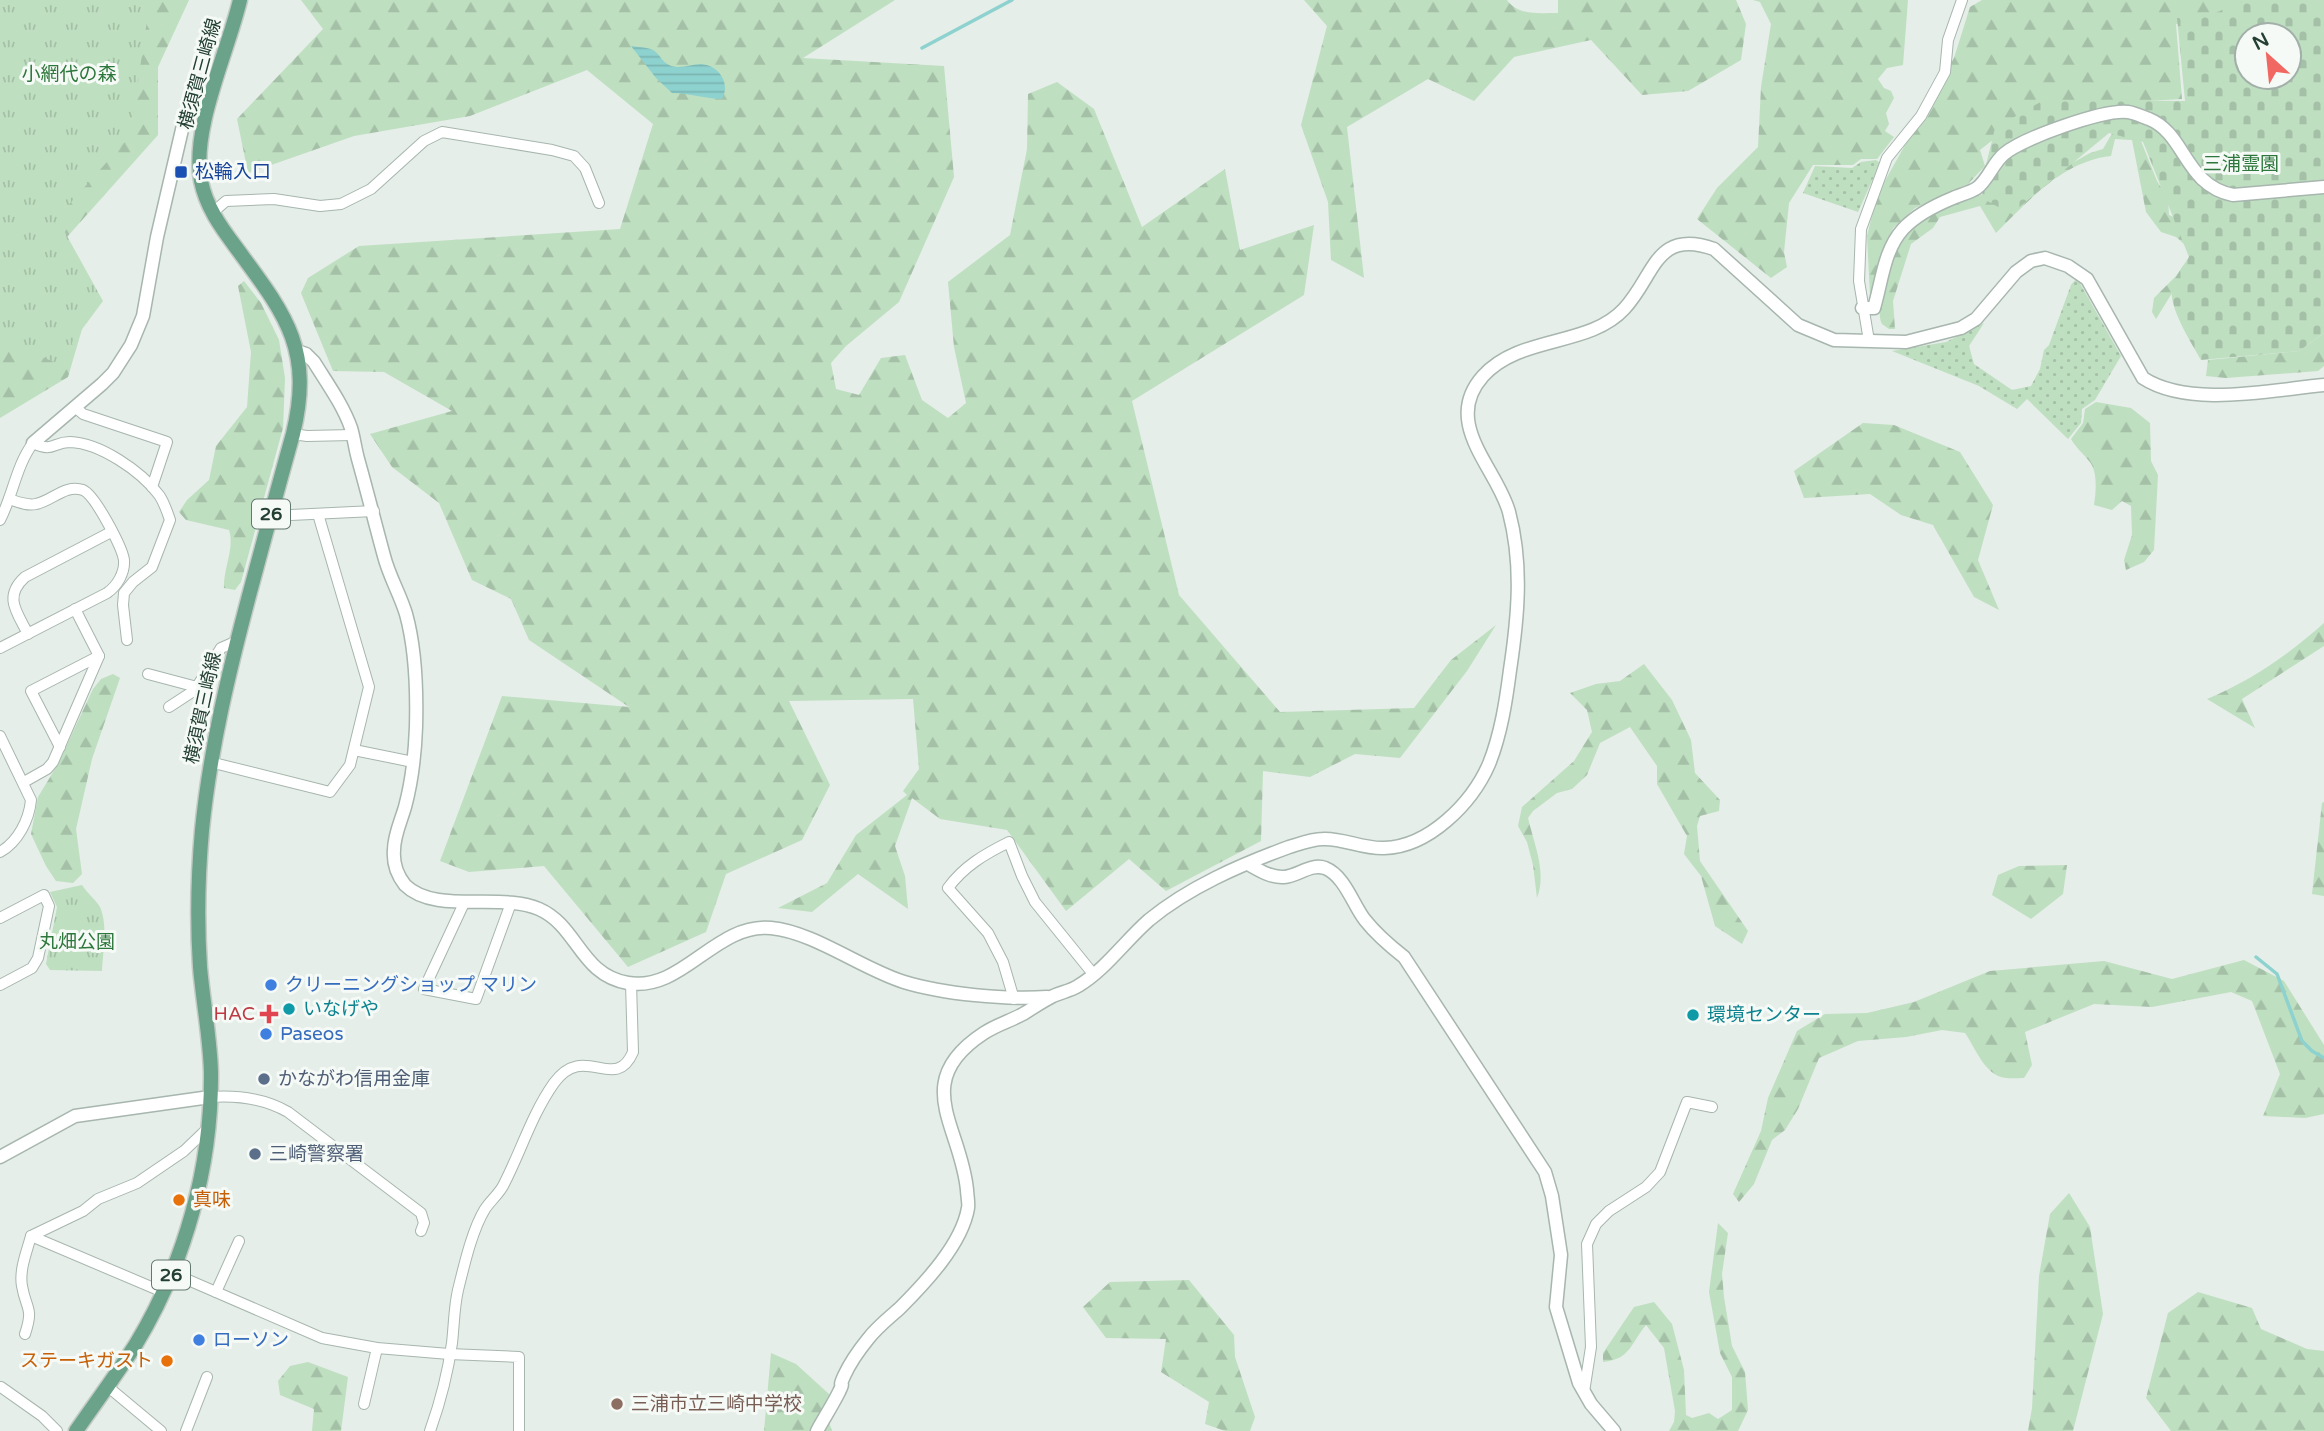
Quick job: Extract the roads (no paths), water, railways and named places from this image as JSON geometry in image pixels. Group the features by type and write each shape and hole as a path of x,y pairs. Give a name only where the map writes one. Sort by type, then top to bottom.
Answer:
{"main road":[{"name":"横須賀三崎線","path":"76,1431 136,1343 163,1292 172,1273 192,1210 209,1128 210,1053 201,968 200,897 202,832 210,762 237,641 293,434 299,397 297,351 285,317 223,231 212,213 202,186 200,164 203,129 240,0"}],"street":[{"path":"1869,341 1859,281 1861,229 1888,158 1921,116 1945,72 1948,40 1962,0"},
{"path":"0,520 23,459 33,443 113,373 138,331 147,300 155,245 184,121 195,102 211,98"},
{"path":"1863,309 1874,308 1887,253 1903,229 1937,205 1978,187 2001,156 2016,145 2105,114 2128,112 2152,120 2166,131 2200,178 2219,192 2233,194 2324,187"},
{"path":"212,213 226,201 274,199 320,206 341,204 371,189 424,141 442,132 552,149 574,156 585,168 600,203"},
{"path":"817,1431 840,1391 845,1374 870,1335 937,1269 957,1238 969,1207 966,1179 944,1103 947,1069 959,1054 984,1033 1051,997 1076,988 1094,975 1124,943 1171,903 1216,878 1293,846 1324,838 1384,848 1408,844 1430,833 1455,811 1477,786 1488,766 1505,708 1519,592 1516,544 1508,508 1478,454 1467,407 1480,379 1498,362 1522,349 1553,343 1603,324 1616,316 1644,282 1653,263 1684,243 1714,249 1798,325 1834,340 1906,342 1961,328 1976,319 2016,272 2031,261 2045,258 2068,266 2087,279 2143,379 2156,387 2174,393 2204,395 2324,385"},
{"path":"297,351 306,354 314,362 350,425 388,568 406,615 416,694 413,762 393,851 397,872 406,886 420,895 511,903 546,912 563,927 583,956 596,969 612,979 631,983 648,983 666,978 720,942 748,929 772,928 812,941 905,982 1014,999 1051,997"},
{"path":"75,408 83,414 167,442 152,487"},
{"path":"293,434 352,435"},
{"path":"33,443 46,449 71,442 100,450 125,463 152,487 164,504 170,520 152,567 132,582 124,593 127,640"},
{"path":"0,648 113,589 121,576 123,557 95,500 84,491 69,489 32,505 9,499"},
{"path":"270,516 374,512"},
{"path":"210,762 330,792 350,765 369,687 318,514"},
{"path":"28,634 13,603 13,593 19,582 111,532"},
{"path":"75,609 99,656"},
{"path":"169,707 197,687 221,648 237,641"},
{"path":"60,747 32,691 99,656"},
{"path":"24,782 47,769 53,762 99,656"},
{"path":"148,674 197,687"},
{"path":"0,736 29,793 30,808 19,836 0,852"},
{"path":"354,750 413,762"},
{"path":"1014,999 1003,962 988,933 948,888 959,873 984,855 1009,842 1035,902 1094,975"},
{"path":"1248,864 1281,878 1315,867 1331,871 1364,919 1385,942 1404,957 1524,1139 1545,1172 1552,1196 1561,1255 1556,1307 1579,1383 1591,1404 1614,1431"},
{"path":"0,918 44,895 49,906 38,958 32,968 0,985"},
{"path":"465,901 424,989 476,999 511,903"},
{"path":"430,1431 438,1409 458,1292 484,1210 555,1082 568,1069 582,1064 610,1071 625,1065 631,1059 634,1052 631,983"},
{"path":"0,1157 75,1116 222,1096 265,1101 288,1112 421,1213 424,1218 421,1231"},
{"path":"1584,1392 1591,1347 1587,1244 1596,1224 1609,1211 1646,1187 1660,1172 1686,1102 1712,1107"},
{"path":"31,1236 83,1211 98,1199 137,1183 184,1151 209,1128"},
{"path":"31,1236 163,1292"},
{"path":"25,1334 31,1317 22,1285 22,1274 31,1236"},
{"path":"216,1292 239,1241"},
{"path":"172,1273 321,1338 377,1348 519,1357 519,1431"},
{"path":"364,1404 377,1348"},
{"path":"186,1431 207,1377"},
{"path":"107,1386 161,1431"},
{"path":"1,1387 42,1416 57,1431"}],"water":[{"path":"631,46 653,50 667,64 673,66 701,64 713,68 722,76 724,82 722,99 672,93 656,78"}],"waterway":[{"path":"922,48 1012,0"},
{"path":"2256,957 2277,974 2302,1041 2324,1058"}],"place":[{"name":"松輪入口","path":"181,172"},
{"name":"クリーニングショップ マリン","path":"271,985"},
{"name":"いなげや","path":"289,1009"},
{"name":"HAC","path":"269,1014"},
{"name":"環境センター","path":"1693,1015"},
{"name":"Paseos","path":"266,1034"},
{"name":"かながわ信用金庫","path":"264,1079"},
{"name":"三崎警察署","path":"255,1154"},
{"name":"真味","path":"179,1200"},
{"name":"ローソン","path":"199,1340"},
{"name":"ステーキガスト","path":"167,1361"},
{"name":"三浦市立三崎中学校","path":"617,1404"}],"park label":[{"name":"小網代の森","path":"69,74"},
{"name":"三浦霊園","path":"2241,164"},
{"name":"丸畑公園","path":"77,942"}]}
